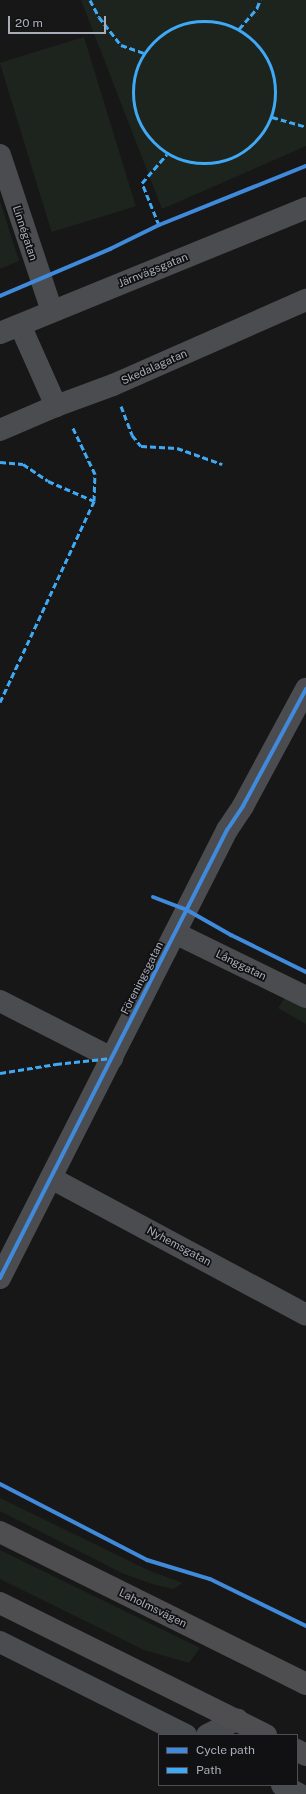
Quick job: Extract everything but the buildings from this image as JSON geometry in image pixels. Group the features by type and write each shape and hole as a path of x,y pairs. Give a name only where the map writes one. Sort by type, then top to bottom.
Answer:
{"highway":[{"name":"Laholmsvägen","path":"0,1532 306,1684"},
{"path":"0,1603 264,1734"}],"street":[{"name":"Linnégatan","path":"0,155 52,311"},
{"name":"Järnvägsgatan","path":"0,333 306,208"},
{"name":"Skedalagatan","path":"0,430 56,406 113,385 306,300"},
{"path":"20,325 56,406"},
{"name":"Föreningsgatan","path":"0,1278 227,830 243,806 306,689"},
{"name":"Långgatan","path":"175,933 306,997"},
{"path":"0,1001 112,1058"},
{"name":"Nyhemsgatan","path":"51,1178 306,1314"},
{"path":"0,1642 184,1734"},
{"path":"209,1734 237,1720"},
{"path":"284,1786 300,1794"}],"shaded area":[{"path":"81,0 306,0 306,146 162,209"},
{"path":"84,37 136,206 52,232 0,63"},
{"path":"0,201 19,261 0,269"},
{"path":"286,996 306,1006 306,1024 278,1008"},
{"path":"0,1498 150,1571 183,1583 173,1589 152,1584 122,1573 0,1511"},
{"path":"0,1550 200,1648 189,1663 144,1650 0,1579"}],"marked path":[{"path":"90,0 99,17 121,45 144,53"},
{"path":"239,29 257,8 260,0"},
{"path":"197,21 211,21 238,29 259,47 270,65 274,78 275,92 274,106 267,126 249,147 238,155 225,160 211,163 197,163 170,155 149,137 141,126 136,113 133,99 133,85 141,58 159,37 170,29 183,24 197,21"},
{"path":"272,117 306,127"},
{"path":"159,225 142,183 167,154"},
{"path":"121,406 132,435 141,446 177,448 222,464"},
{"path":"0,702 94,501 95,474 72,426"},
{"path":"0,462 23,464 48,481 94,501"},
{"path":"0,1073 56,1064 112,1058"}],"cycle path":[{"path":"0,296 110,249 159,225 306,166"},
{"path":"0,1278 227,830 243,806 306,689"},
{"path":"153,897 187,910 231,935 306,972"},
{"path":"0,1484 147,1560 210,1579 306,1626"}]}
